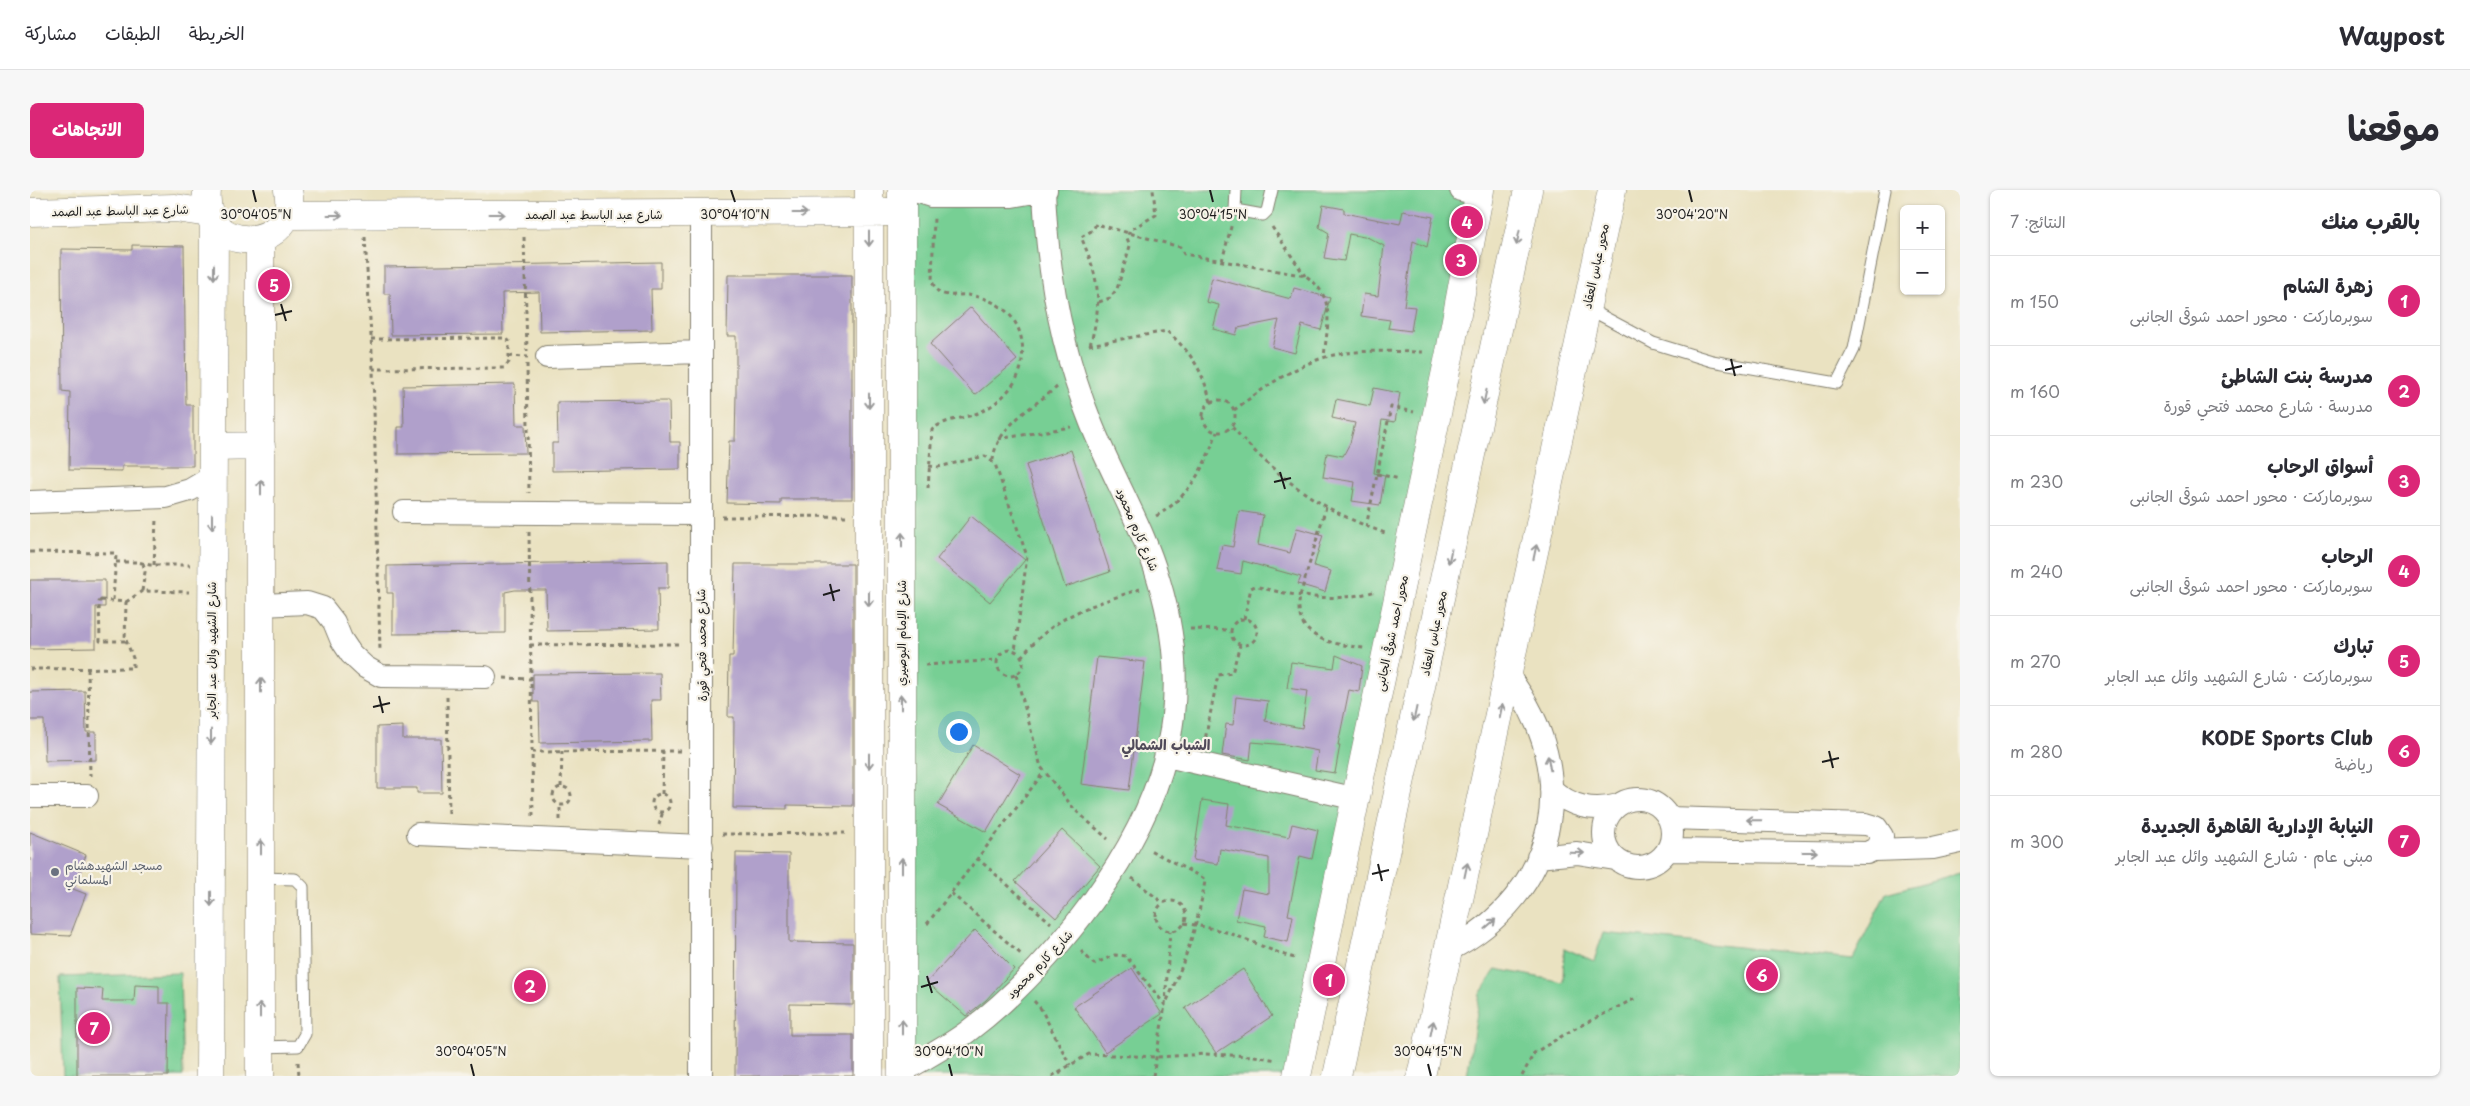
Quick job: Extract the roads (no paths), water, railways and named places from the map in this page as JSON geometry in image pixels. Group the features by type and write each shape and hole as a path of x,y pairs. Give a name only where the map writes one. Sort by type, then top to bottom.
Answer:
{"street":[{"path":"917,197 1023,196 1044,190"},
{"name":"شارع كارم محمود","path":"902,1074 966,1033 1021,987 1067,937 1125,853 1156,789 1167,756 1175,693 1170,629 1160,582 1138,525 1091,424 1065,351 1049,260 1044,190"},
{"name":"محور عباس العقاد","path":"1336,1076 1528,190"},
{"name":"محور عباس العقاد","path":"1421,1076 1509,677 1612,190"},
{"name":"محور احمد شوقى الجانبى","path":"1298,1070 1357,799 1450,352 1473,191"},
{"name":"شارع عبد الباسط عبد الصمد","path":"287,202 364,214 701,213 917,197"},
{"name":"شارع الإمام البوصيري","path":"902,1074 902,449 917,197"},
{"path":"869,201 869,1076"},
{"path":"210,209 225,234 236,239 260,239 280,225 287,202"},
{"name":"شارع عبد الباسط عبد الصمد","path":"30,212 175,208 210,209"},
{"name":"شارع الشهيد وائل عبد الجابر","path":"210,209 212,447 210,1076"},
{"name":"شارع محمد فتحي قورة","path":"701,213 699,516 702,751 701,1076"},
{"path":"260,239 260,1076"},
{"path":"546,357 700,352"},
{"path":"212,447 261,446"},
{"path":"30,502 157,498 190,490 212,477"},
{"path":"404,512 529,512 699,516"},
{"path":"261,605 307,603 323,608 334,622 341,639 351,654 365,667 381,676 486,677"},
{"path":"1449,950 1472,937 1499,916 1524,885 1538,857 1548,829 1551,789 1549,762 1540,729 1528,704 1509,677"},
{"path":"1167,756 1357,799"},
{"path":"1538,857 1577,852 1615,858 1634,867 1644,867 1654,864 1668,850 1672,834 1669,818 1656,804 1647,800 1628,800 1607,808 1582,807 1566,800 1551,789"},
{"path":"30,796 86,796"},
{"path":"1615,858 1609,850 1604,831 1612,812 1619,805"},
{"path":"1669,818 1871,825 1876,827 1882,836 1881,842 1875,850"},
{"path":"1780,852 1781,821"},
{"path":"418,834 533,839 702,840"},
{"path":"1668,850 1867,853 1875,850 1934,848 1960,842"}],"lane":[{"path":"1236,190 1235,210 1263,215 1267,211 1272,190"},
{"path":"1587,308 1653,343 1712,361 1836,383 1854,349 1885,190"},
{"path":"260,1048 298,1046 305,1034 303,886 295,878 261,878"}],"place":[{"name":"الرحاب","path":"1467,222"},
{"name":"أسواق الرحاب","path":"1461,260"},
{"name":"تبارك","path":"274,285"},
{"name":"مسجد الشهيدهشام المسلماني","path":"55,872"},
{"name":"KODE Sports Club","path":"1762,975"},
{"name":"زهرة الشام","path":"1329,980"},
{"name":"مدرسة بنت الشاطئ","path":"530,986"},
{"name":"النيابة الإدارية القاهرة الجديدة","path":"94,1028"}],"district":[{"name":"الشباب الشمالي","path":"1166,744"}]}
